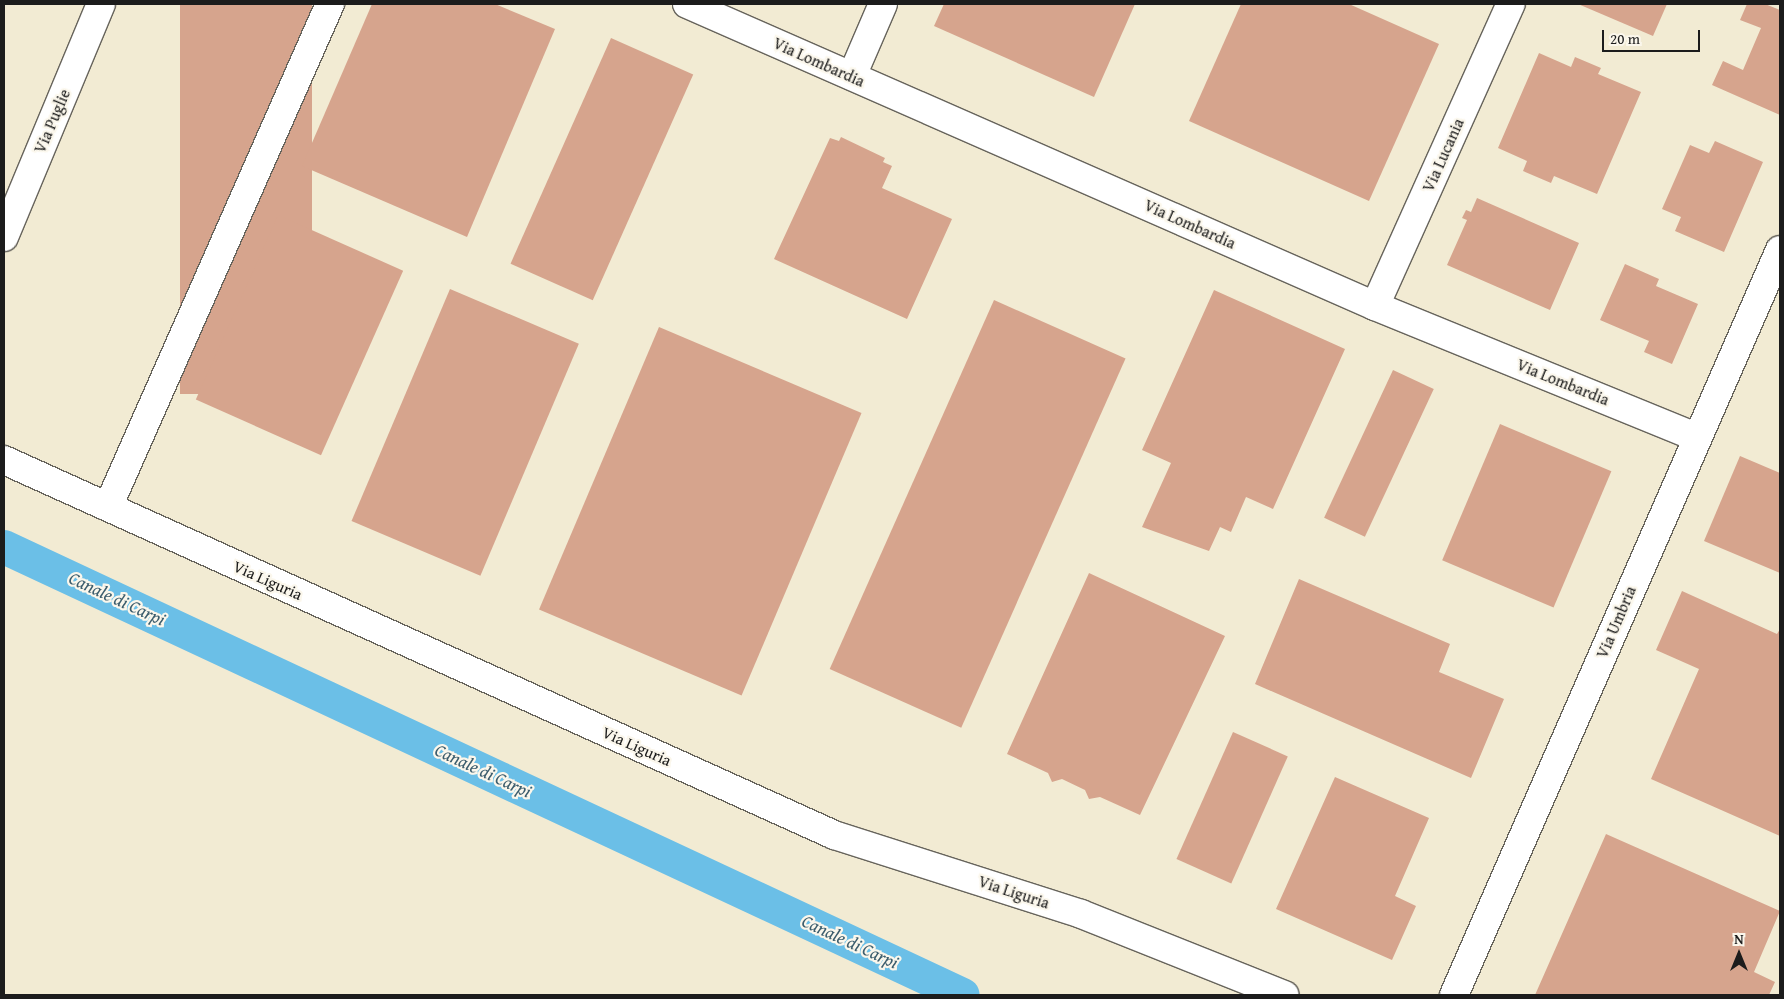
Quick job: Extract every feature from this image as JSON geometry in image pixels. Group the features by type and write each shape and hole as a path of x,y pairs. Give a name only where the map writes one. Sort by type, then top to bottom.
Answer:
{"street":[{"name":"Via Puglie","path":"4,237 101,4"},
{"path":"108,507 330,4"},
{"name":"Via Lombardia","path":"687,4 1375,306 1696,437"},
{"path":"852,76 883,4"},
{"name":"Via Lucania","path":"1375,306 1511,4"},
{"name":"Via Umbria","path":"1454,995 1696,437 1780,250"},
{"name":"Via Liguria","path":"4,460 834,835 1081,914 1285,995"}],"building":[{"path":"180,4 312,4 312,394 180,394"},
{"path":"372,4 495,4 555,29 467,237 302,166"},
{"path":"944,4 1135,4 1094,97 934,26"},
{"path":"1241,4 1349,4 1439,44 1369,201 1189,121"},
{"path":"1578,4 1667,4 1653,36"},
{"path":"1747,4 1765,4 1780,10 1780,115 1712,85 1723,61 1743,70 1761,28 1740,20"},
{"path":"611,38 693,75 593,300 511,264"},
{"path":"1539,53 1571,67 1575,57 1601,68 1598,74 1641,92 1597,194 1554,176 1551,183 1523,171 1527,161 1498,148"},
{"path":"841,137 885,158 883,162 892,166 882,188 952,219 907,319 774,259 830,138 839,141"},
{"path":"1715,141 1763,162 1724,252 1675,231 1681,217 1662,209 1690,145 1709,153"},
{"path":"1477,198 1579,243 1550,310 1447,265 1467,220 1462,218 1466,210 1471,212"},
{"path":"278,215 403,271 321,455 196,400"},
{"path":"1625,264 1659,279 1656,286 1698,304 1672,364 1644,352 1649,341 1600,320"},
{"path":"450,289 579,344 480,576 352,521"},
{"path":"1214,290 1345,349 1273,509 1246,497 1231,532 1220,527 1209,551 1142,527 1171,463 1142,450"},
{"path":"994,300 1126,359 961,728 830,669"},
{"path":"659,327 862,413 742,696 539,610"},
{"path":"1393,370 1434,389 1365,537 1324,518"},
{"path":"1500,424 1611,471 1554,608 1442,560"},
{"path":"1740,456 1780,473 1780,573 1704,541"},
{"path":"1089,573 1225,636 1140,815 1100,797 1089,799 1085,790 1062,779 1052,782 1048,773 1007,754"},
{"path":"1299,579 1450,644 1439,672 1504,699 1471,778 1255,684"},
{"path":"1682,591 1777,634 1780,629 1780,836 1651,779 1699,669 1656,650"},
{"path":"1233,732 1288,756 1231,883 1176,859"},
{"path":"1335,777 1429,818 1395,896 1416,906 1392,960 1276,909"},
{"path":"1606,834 1780,911 1754,972 1775,982 1769,995 1535,995"}],"waterway":[{"name":"Canale di Carpi","path":"4,547 963,995"}]}
